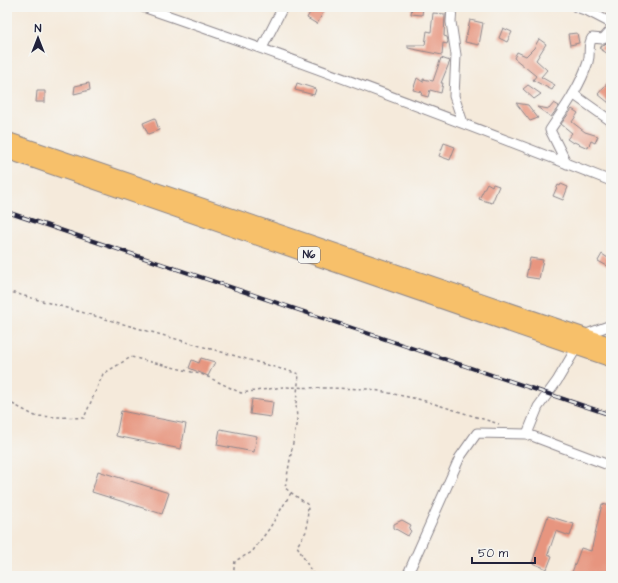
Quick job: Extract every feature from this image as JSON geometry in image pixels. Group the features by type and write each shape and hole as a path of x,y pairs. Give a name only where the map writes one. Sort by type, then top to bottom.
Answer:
{"highway":[{"name":"N6","path":"7,140 580,341 611,359"},
{"name":"N6","path":"7,151 580,341 611,344"}],"street":[{"path":"143,7 262,48 464,123 611,181"},
{"path":"262,48 283,7"},
{"path":"452,7 451,22 456,55 454,96 464,123"},
{"path":"576,7 588,11 611,24"},
{"path":"567,164 550,130 573,94 588,60 589,43 592,38 603,39 611,30"},
{"path":"573,94 611,121"},
{"path":"527,434 538,407 557,381 580,341 611,325"},
{"path":"407,576 460,457 477,433 527,434 611,466"}],"path":[{"path":"7,291 299,374 296,403 297,420 284,488 308,505 307,530 297,546 314,576"},
{"path":"7,401 35,416 84,418 103,374 131,357 204,375 241,393 283,387 370,389 422,400 499,424"},
{"path":"233,576 235,560 252,552 269,529 291,493"}],"building":[{"path":"313,7 324,11 317,24 307,18"},
{"path":"412,7 423,7 422,15 411,14"},
{"path":"433,13 445,14 444,36 447,37 448,41 447,44 443,43 442,55 408,48 408,45 425,45 427,31 431,32"},
{"path":"470,20 483,23 479,45 465,42"},
{"path":"503,28 512,32 507,42 499,38"},
{"path":"577,33 579,43 570,45 568,34"},
{"path":"539,39 546,44 536,60 547,70 541,77 555,85 552,90 533,80 536,76 514,58 517,52 526,56 534,48"},
{"path":"611,41 611,56 599,48"},
{"path":"441,58 450,61 441,83 443,83 441,93 430,90 428,97 421,95 422,92 413,90 417,78 423,82 423,79 433,81"},
{"path":"609,81 609,103 598,94"},
{"path":"89,83 90,90 74,94 75,86"},
{"path":"297,83 316,89 314,95 295,90"},
{"path":"528,85 541,94 534,99 523,89"},
{"path":"37,91 45,91 45,102 36,102"},
{"path":"516,103 528,105 538,118 530,121"},
{"path":"554,103 559,106 551,117 537,107 549,109"},
{"path":"572,109 578,113 572,122 585,132 598,136 595,143 591,141 588,148 574,142 573,143 567,139 572,133 561,124"},
{"path":"155,118 159,130 148,134 143,123"},
{"path":"444,143 455,147 450,160 439,156"},
{"path":"487,183 492,186 493,184 499,186 492,203 479,199"},
{"path":"561,184 568,187 563,200 553,196 558,185 560,186"},
{"path":"602,254 611,260 611,268 598,261"},
{"path":"530,258 543,260 539,279 526,277"},
{"path":"201,358 215,362 208,376 189,368 192,360 199,363"},
{"path":"252,399 273,402 271,417 250,414"},
{"path":"121,411 186,424 181,449 116,436"},
{"path":"220,429 257,436 254,452 217,445"},
{"path":"98,471 169,493 162,514 92,492"},
{"path":"602,504 611,506 611,576 571,575 581,548 591,551"},
{"path":"548,516 574,524 570,536 556,531 548,554 552,556 547,569 532,563"},
{"path":"402,520 411,525 409,529 411,531 408,536 394,528 394,524"}],"railway":[{"path":"7,212 611,415"}]}
